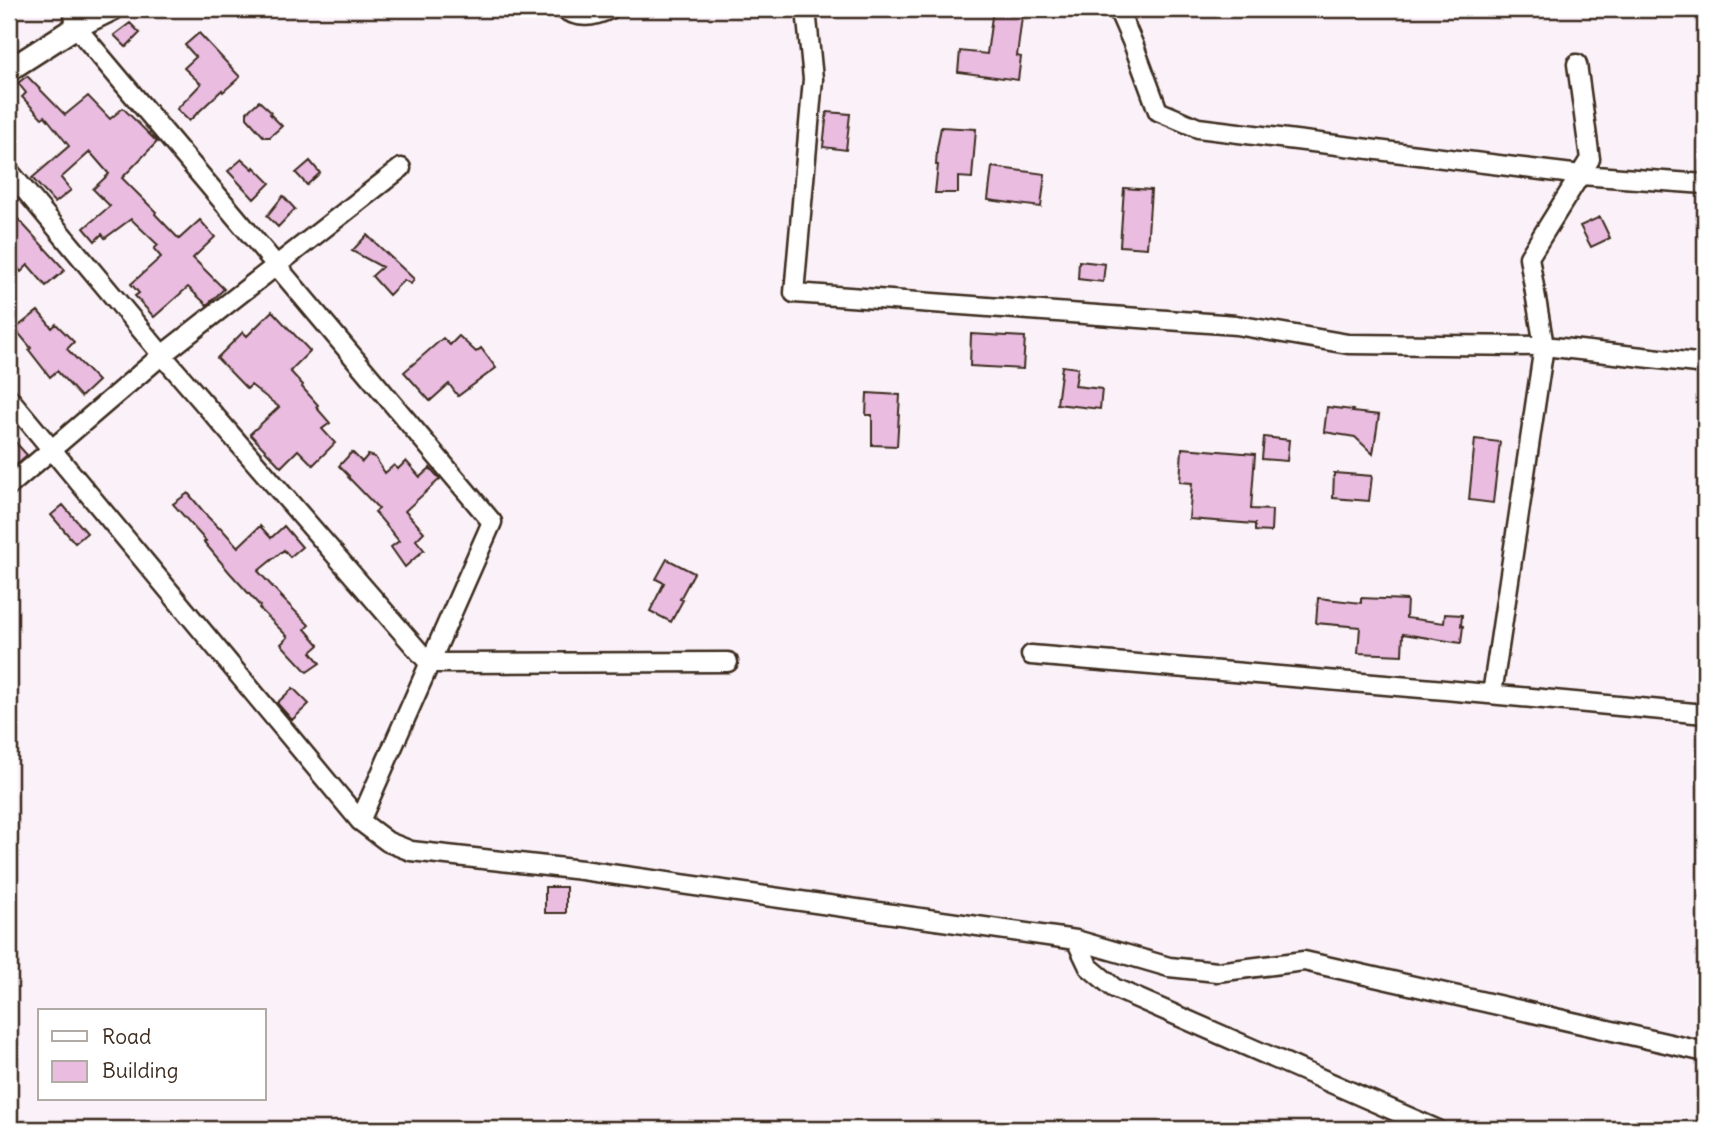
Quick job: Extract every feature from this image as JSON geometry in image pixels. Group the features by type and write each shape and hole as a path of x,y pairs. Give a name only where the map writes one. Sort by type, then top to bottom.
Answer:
{"street":[{"path":"9,70 74,18 113,9"},
{"path":"563,9 573,15 591,16 610,9"},
{"path":"806,9 813,79 794,293 1236,325 1348,344 1544,346 1705,364"},
{"path":"1118,9 1158,111 1198,128 1581,174 1705,184"},
{"path":"74,18 276,265 492,522 360,821"},
{"path":"1492,694 1544,346 1529,257 1590,159 1577,64"},
{"path":"9,486 162,355 401,168"},
{"path":"9,171 162,355 429,663 728,662"},
{"path":"9,398 360,821 388,842 411,851 582,870 1076,940 1170,967 1217,972 1304,961 1705,1052"},
{"path":"1031,655 1705,714"},
{"path":"1076,940 1089,967 1114,988 1436,1129"}],"building":[{"path":"993,9 1023,9 1017,56 1021,57 1018,80 958,72 960,51 987,54"},
{"path":"130,23 140,33 126,47 114,35"},
{"path":"199,33 240,77 189,121 177,109 201,84 184,68 196,57 185,45"},
{"path":"27,76 65,115 88,96 110,119 123,108 157,142 122,178 179,239 200,220 215,237 193,258 224,289 207,305 188,287 154,317 135,296 139,293 131,284 161,257 154,249 158,245 131,219 105,238 102,234 95,241 84,228 110,206 93,189 109,174 90,152 61,178 71,190 55,203 32,178 69,146 45,116 42,118 22,97 26,93 18,83"},
{"path":"259,101 282,126 270,137 264,137 247,118 247,112"},
{"path":"827,112 850,114 846,150 823,147"},
{"path":"941,127 976,129 972,178 958,177 958,193 935,193"},
{"path":"242,159 270,183 254,199 228,171"},
{"path":"310,161 320,173 307,185 296,173"},
{"path":"992,167 1045,174 1041,207 988,200"},
{"path":"1124,188 1151,190 1147,248 1120,246"},
{"path":"283,196 295,209 278,227 267,216"},
{"path":"1600,217 1610,238 1591,247 1580,226"},
{"path":"18,219 65,270 46,286 28,265 21,272 9,257 9,227"},
{"path":"367,235 414,279 411,284 404,280 389,295 372,276 382,267 352,251"},
{"path":"1079,261 1105,264 1103,282 1078,279"},
{"path":"38,311 52,328 56,324 74,342 67,349 98,381 81,397 57,371 50,377 15,329"},
{"path":"272,311 310,351 290,371 330,423 322,429 335,443 313,465 298,450 281,467 250,434 279,407 251,385 247,389 217,358 243,332 247,336"},
{"path":"971,334 1025,337 1023,369 970,366"},
{"path":"459,336 476,352 481,348 496,368 458,396 449,384 430,401 404,372 443,338 450,345"},
{"path":"1062,366 1078,368 1075,386 1102,389 1100,409 1057,404"},
{"path":"867,393 900,395 897,446 872,445 872,415 866,415"},
{"path":"1327,407 1379,415 1373,454 1355,437 1324,432"},
{"path":"9,435 27,455 9,471"},
{"path":"1264,437 1289,440 1287,461 1262,459"},
{"path":"1475,439 1500,442 1493,503 1469,500"},
{"path":"1182,448 1255,454 1251,509 1272,510 1271,532 1255,531 1255,524 1189,519 1192,483 1180,482"},
{"path":"352,452 362,462 368,455 375,457 385,473 394,465 398,469 406,461 420,477 430,468 440,479 405,511 424,532 416,540 424,550 405,567 391,547 399,541 375,512 379,509 339,466"},
{"path":"1334,473 1372,476 1369,501 1333,498"},
{"path":"188,493 238,547 260,526 271,538 284,526 302,547 290,557 284,550 258,571 309,625 305,629 319,645 311,652 320,663 307,672 281,644 288,637 259,608 173,504"},
{"path":"63,505 87,533 75,543 51,515"},
{"path":"667,559 694,573 671,622 650,611 664,583 656,579"},
{"path":"1318,598 1361,603 1361,598 1407,600 1406,618 1444,623 1445,614 1462,615 1461,643 1403,634 1402,655 1358,653 1360,627 1316,623"},
{"path":"293,688 309,704 292,720 277,703"},
{"path":"545,887 566,887 566,913 545,913"}]}
